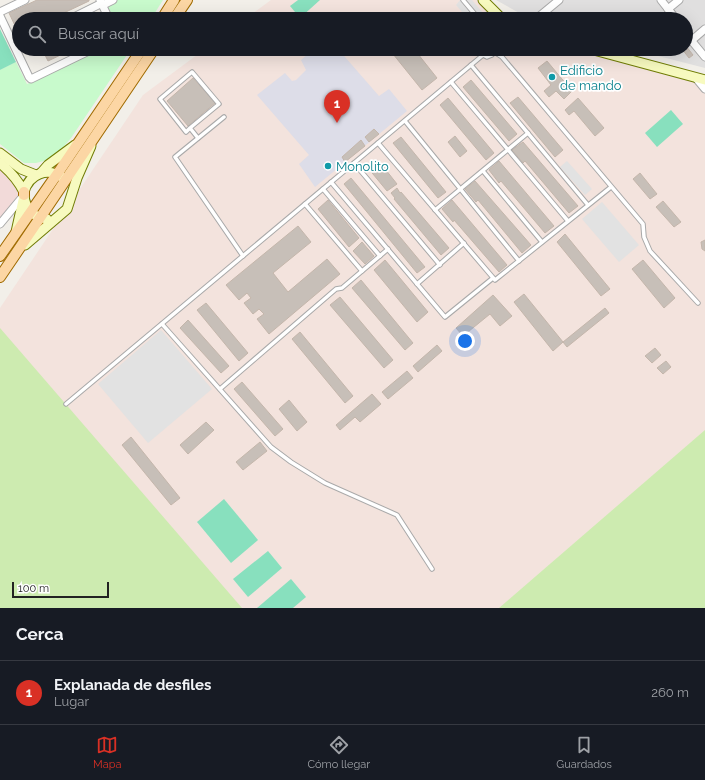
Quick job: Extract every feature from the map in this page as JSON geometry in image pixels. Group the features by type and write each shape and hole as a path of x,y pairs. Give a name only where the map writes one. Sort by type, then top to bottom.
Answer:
{"main road":[{"path":"166,12 174,0"},
{"path":"179,12 187,0"},
{"path":"0,277 40,218 78,143 137,56"},
{"path":"0,256 31,212 93,140 149,56"}],"street":[{"path":"0,12 25,0"},
{"path":"84,12 102,3 113,0"},
{"path":"483,0 495,12"},
{"path":"544,12 559,0"},
{"path":"662,0 670,12"},
{"path":"668,9 679,0"},
{"path":"0,16 12,36"},
{"path":"693,39 705,30"},
{"path":"693,43 705,57"},
{"path":"21,56 31,79 78,56"},
{"path":"616,56 705,80"},
{"path":"695,77 705,89"},
{"path":"0,163 13,174 19,182 24,193 25,201 31,212 40,218 48,219 62,214 67,209 93,140"},
{"path":"16,232 24,193 28,182 78,143"},
{"path":"0,153 21,169 38,174 46,172 61,177 68,184 71,196"},
{"path":"0,224 24,193"},
{"path":"18,251 56,217"}],"lane":[{"path":"463,0 473,12"},
{"path":"66,404 482,56"},
{"path":"501,56 643,224 644,237 650,251 698,303"},
{"path":"471,65 588,205"},
{"path":"192,72 219,104 190,128 186,132 160,99 192,72"},
{"path":"451,82 568,221"},
{"path":"224,117 175,157 242,256"},
{"path":"405,121 519,261"},
{"path":"190,128 198,138"},
{"path":"435,210 528,134"},
{"path":"378,143 493,278"},
{"path":"354,163 440,265"},
{"path":"483,171 542,242"},
{"path":"331,182 445,317 493,278 495,280 611,186"},
{"path":"323,189 380,256"},
{"path":"305,204 362,271"},
{"path":"417,284 464,244"},
{"path":"220,389 336,289 342,288 388,249"},
{"path":"162,324 271,446 291,462 325,483 397,515 432,569"}],"shaded area":[{"path":"271,0 484,0 497,12 255,12"},
{"path":"460,0 472,0 482,12 462,12 456,5"},
{"path":"496,0 705,0 705,68 658,56 693,56 693,12 517,12"},
{"path":"196,56 615,56 705,84 705,608 104,608 0,329 0,308 143,95"},
{"path":"306,56 344,56 379,96 389,89 407,111 315,187 299,164 309,155 257,95 285,73 292,81 296,80 306,70 301,60"},
{"path":"567,161 592,189 585,195 560,167"},
{"path":"0,169 12,179 17,188 18,195 0,221"},
{"path":"602,202 639,245 619,262 582,219"},
{"path":"161,330 212,389 148,443 98,384"}],"green space":[{"path":"117,0 163,0 155,12 110,12 108,7"},
{"path":"298,0 320,0 307,12 295,12 290,6"},
{"path":"0,29 16,62 0,70"},
{"path":"85,56 126,56 71,138 59,152 44,161 36,163 24,163 0,144 0,70 16,62 27,84"},
{"path":"671,110 683,124 657,147 645,133"},
{"path":"0,328 242,608 0,608"},
{"path":"705,430 705,608 499,608"},
{"path":"224,499 258,540 231,563 197,522"},
{"path":"268,551 282,568 248,597 233,579"},
{"path":"291,579 306,597 293,608 257,608"}],"building":[{"path":"37,0 89,0 66,12 12,12 12,19 9,13"},
{"path":"46,56 58,56 48,61"},
{"path":"395,56 420,56 437,78 422,90"},
{"name":"Edificio de mando","path":"547,61 572,91 564,99 556,91 549,97 544,91 551,85 538,68"},
{"path":"193,78 215,103 188,126 167,101"},
{"path":"471,80 517,134 509,141 463,87"},
{"path":"518,97 563,150 555,157 510,103"},
{"path":"448,98 494,153 486,160 440,105"},
{"path":"578,98 604,128 595,136 574,111 569,115 565,110"},
{"path":"374,129 379,134 369,142 365,137"},
{"path":"455,136 467,151 460,157 448,142"},
{"path":"401,137 446,192 438,198 393,143"},
{"path":"361,140 365,146 345,162 342,157"},
{"path":"523,142 578,206 569,213 525,161 523,163 512,150"},
{"path":"378,160 397,184 387,191 368,168"},
{"path":"499,161 554,226 545,233 501,181 499,183 489,170"},
{"path":"640,173 657,194 650,199 633,179"},
{"path":"351,178 425,267 417,273 344,184"},
{"path":"475,181 531,245 522,253 478,200 476,202 465,189"},
{"path":"397,188 449,248 441,255 394,199 395,198 391,193"},
{"path":"328,200 359,238 349,247 318,209"},
{"path":"452,200 507,265 499,272 454,220 453,222 442,209"},
{"path":"663,201 681,222 674,227 656,207"},
{"path":"298,226 311,242 273,273 288,292 327,259 340,274 269,334 257,319 264,314 259,309 253,314 244,303 251,298 247,293 239,300 226,285"},
{"path":"565,234 610,289 601,296 557,242"},
{"path":"705,240 705,251 702,249 701,242"},
{"path":"362,242 374,256 365,264 353,251"},
{"path":"385,260 428,312 417,322 374,270"},
{"path":"643,260 675,298 664,308 632,269"},
{"path":"361,280 413,343 405,350 352,288"},
{"path":"524,294 563,342 553,351 514,302"},
{"path":"493,295 512,316 500,326 490,314 463,336 456,328"},
{"path":"340,297 393,360 384,368 330,305"},
{"path":"206,303 248,353 239,361 197,310"},
{"path":"605,308 609,313 567,347 563,342"},
{"path":"188,320 229,366 221,373 180,328"},
{"path":"300,332 353,396 345,403 292,339"},
{"path":"437,345 442,351 418,372 413,366"},
{"path":"655,348 661,355 652,363 645,356"},
{"path":"666,361 671,367 663,374 657,368"},
{"path":"407,371 413,378 388,399 382,392"},
{"path":"242,382 283,429 275,436 234,389"},
{"path":"372,394 381,404 360,422 355,417 340,430 336,425"},
{"path":"289,400 307,422 297,431 279,409"},
{"path":"206,422 214,430 188,454 180,445"},
{"path":"131,437 180,498 171,505 122,445"},
{"path":"260,442 267,451 243,470 236,462"}],"place":[{"name":"Edificio de mando","path":"552,77"},
{"name":"Explanada de desfiles","path":"337,123"},
{"name":"Monolito","path":"328,166"}]}
